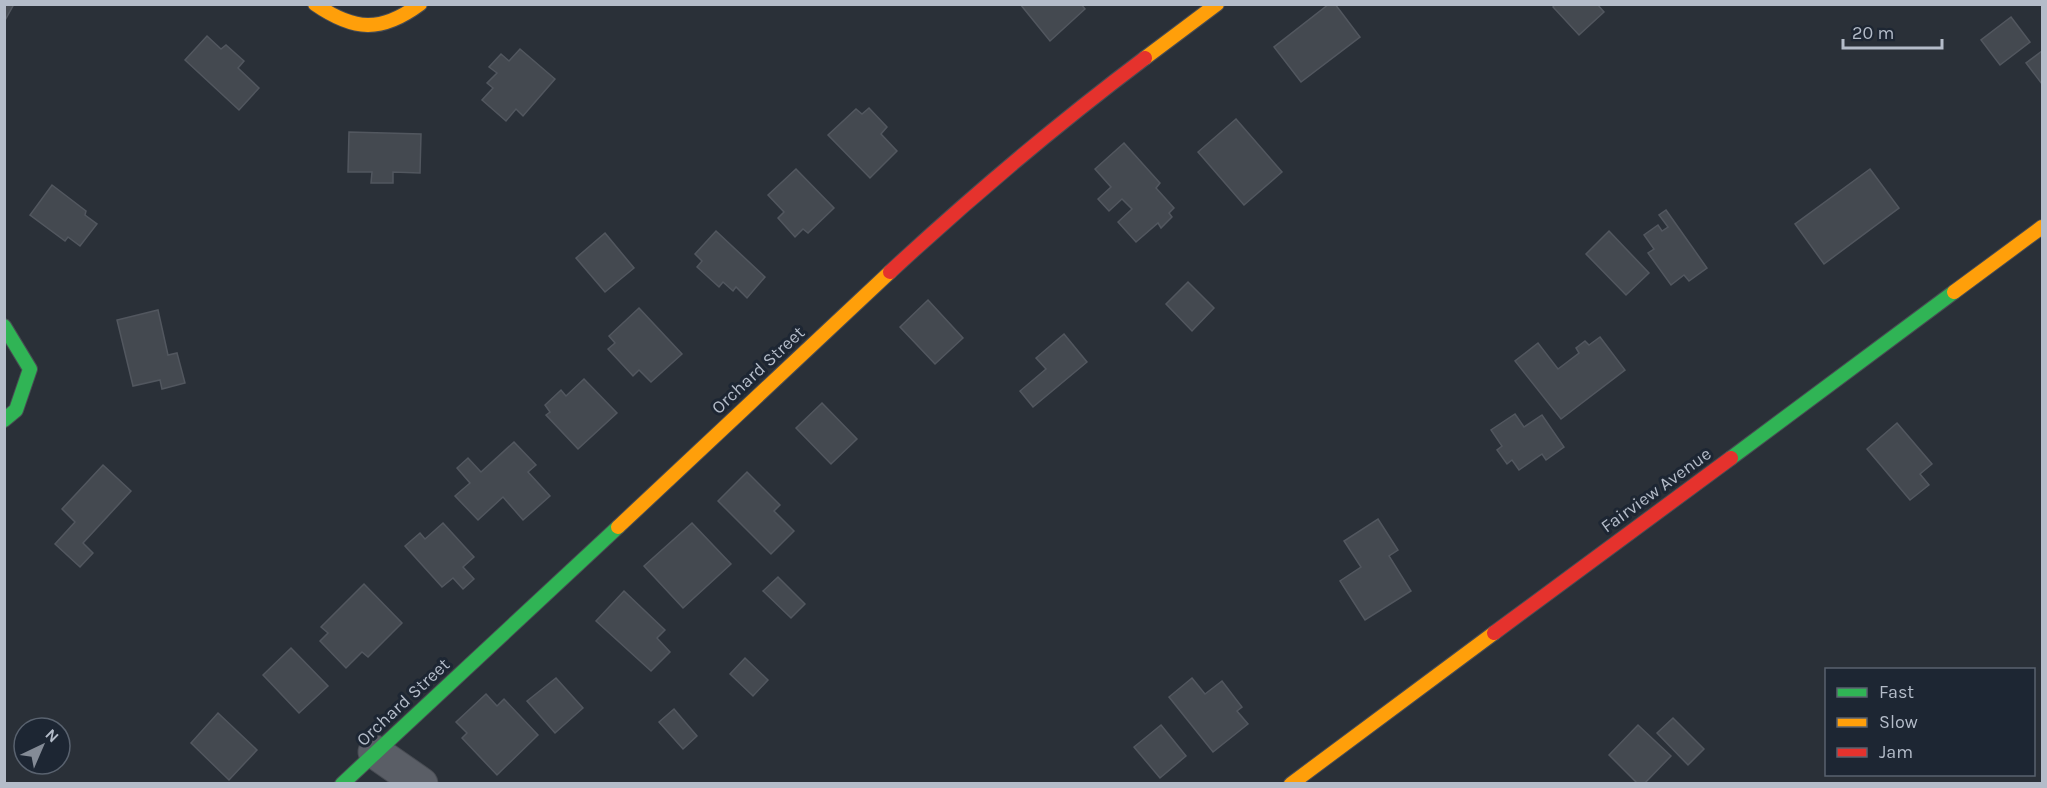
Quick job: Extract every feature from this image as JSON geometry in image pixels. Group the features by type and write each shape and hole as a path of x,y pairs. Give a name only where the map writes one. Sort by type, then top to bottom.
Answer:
{"street":[{"path":"315,4 332,17 355,26 378,26 401,19 420,4"},
{"name":"Orchard Street","path":"342,783 972,196 1060,122 1217,4"},
{"name":"Fairview Avenue","path":"1291,783 2043,227"},
{"path":"4,326 30,369 16,410 4,420"},
{"path":"375,752 422,783"}],"building":[{"path":"4,4 14,4 4,22"},
{"path":"1020,4 1081,4 1085,9 1050,41"},
{"path":"1329,4 1335,4 1360,37 1301,82 1274,47"},
{"path":"1555,4 1597,4 1604,12 1579,35 1553,7"},
{"path":"2011,17 2030,42 2000,65 1981,40"},
{"path":"207,36 221,49 226,45 244,61 238,68 259,88 239,110 185,60"},
{"path":"520,49 555,79 523,116 516,109 506,121 482,100 493,88 487,83 497,73 489,67 501,54 509,61"},
{"path":"2042,51 2042,84 2026,63"},
{"path":"869,108 887,127 881,134 897,151 870,178 828,135 856,109 862,114"},
{"path":"1236,119 1282,172 1244,205 1198,152"},
{"path":"349,132 421,134 420,173 393,172 393,183 371,183 372,172 348,172"},
{"path":"1124,143 1160,183 1156,188 1174,208 1169,213 1172,217 1161,228 1158,223 1136,242 1118,222 1132,209 1122,199 1109,211 1098,199 1111,187 1095,169"},
{"path":"796,169 834,208 808,233 803,229 795,237 778,218 784,212 768,195"},
{"path":"1870,169 1899,208 1824,264 1795,224"},
{"path":"52,185 86,211 85,215 97,224 80,246 68,237 65,241 30,215"},
{"path":"1666,210 1707,268 1689,281 1684,275 1671,285 1648,253 1654,249 1644,235 1658,225 1662,231 1668,227 1659,215"},
{"path":"716,231 765,277 747,298 736,287 733,291 723,282 719,287 697,267 702,261 695,254"},
{"path":"1609,231 1649,273 1626,295 1586,254"},
{"path":"605,233 634,268 605,292 576,258"},
{"path":"1188,282 1214,308 1192,331 1166,304"},
{"path":"928,300 963,338 935,364 900,327"},
{"path":"639,308 682,354 651,382 639,370 633,376 608,349 615,343 609,336"},
{"path":"158,310 168,355 177,353 185,383 162,389 160,380 133,386 117,320"},
{"path":"1064,334 1087,362 1033,407 1020,391 1046,369 1036,358"},
{"path":"1600,337 1625,370 1561,419 1515,361 1538,343 1558,369 1579,353 1576,348 1585,341 1589,345"},
{"path":"584,379 617,413 578,449 546,415 550,412 545,405 561,390 566,396"},
{"path":"822,403 857,439 831,464 796,428"},
{"path":"1515,414 1524,427 1542,415 1564,447 1546,460 1542,454 1519,470 1512,460 1507,464 1497,450 1502,446 1491,430"},
{"path":"1897,423 1932,464 1920,474 1929,485 1910,500 1867,449"},
{"path":"514,442 536,465 528,472 550,496 523,520 503,497 478,520 455,496 470,483 457,468 468,458 481,472"},
{"path":"103,465 131,491 83,543 93,553 80,567 55,544 75,522 62,509"},
{"path":"747,472 780,505 774,511 794,531 771,554 718,501"},
{"path":"1378,519 1398,550 1389,556 1411,591 1365,620 1340,581 1361,567 1344,541"},
{"path":"443,523 474,557 463,567 474,579 463,589 453,578 442,587 405,546 420,533 425,539"},
{"path":"692,523 731,564 683,608 644,566"},
{"path":"778,577 805,604 791,618 763,591"},
{"path":"364,584 402,623 368,657 362,652 346,668 320,641 328,633 321,627"},
{"path":"624,591 665,630 657,638 670,652 651,671 596,621"},
{"path":"291,648 328,686 299,713 263,675"},
{"path":"745,658 768,680 753,696 730,674"},
{"path":"556,678 583,708 555,733 527,701"},
{"path":"1192,678 1205,694 1222,681 1242,707 1237,711 1248,724 1213,752 1169,697"},
{"path":"486,694 497,706 504,699 538,735 497,775 462,738 467,733 456,722"},
{"path":"674,709 697,736 683,749 659,722"},
{"path":"218,713 257,750 229,780 191,743"},
{"path":"1673,718 1704,749 1688,765 1657,733"},
{"path":"1161,725 1186,756 1160,778 1134,747"},
{"path":"1638,725 1671,756 1644,784 1638,784 1609,755"}],"traffic: fast":[{"path":"1731,458 1954,292"},
{"path":"4,326 30,369 16,410 4,420"},
{"path":"342,784 618,527"}],"traffic: slow":[{"path":"315,4 342,19 355,24 368,25 393,20 420,4"},
{"path":"1145,58 1217,4"},
{"path":"1954,292 2042,227"},
{"path":"618,527 890,272"},
{"path":"1291,784 1494,633"}],"traffic: jam":[{"path":"890,272 1015,162 1145,58"},
{"path":"1494,633 1731,458"}]}
